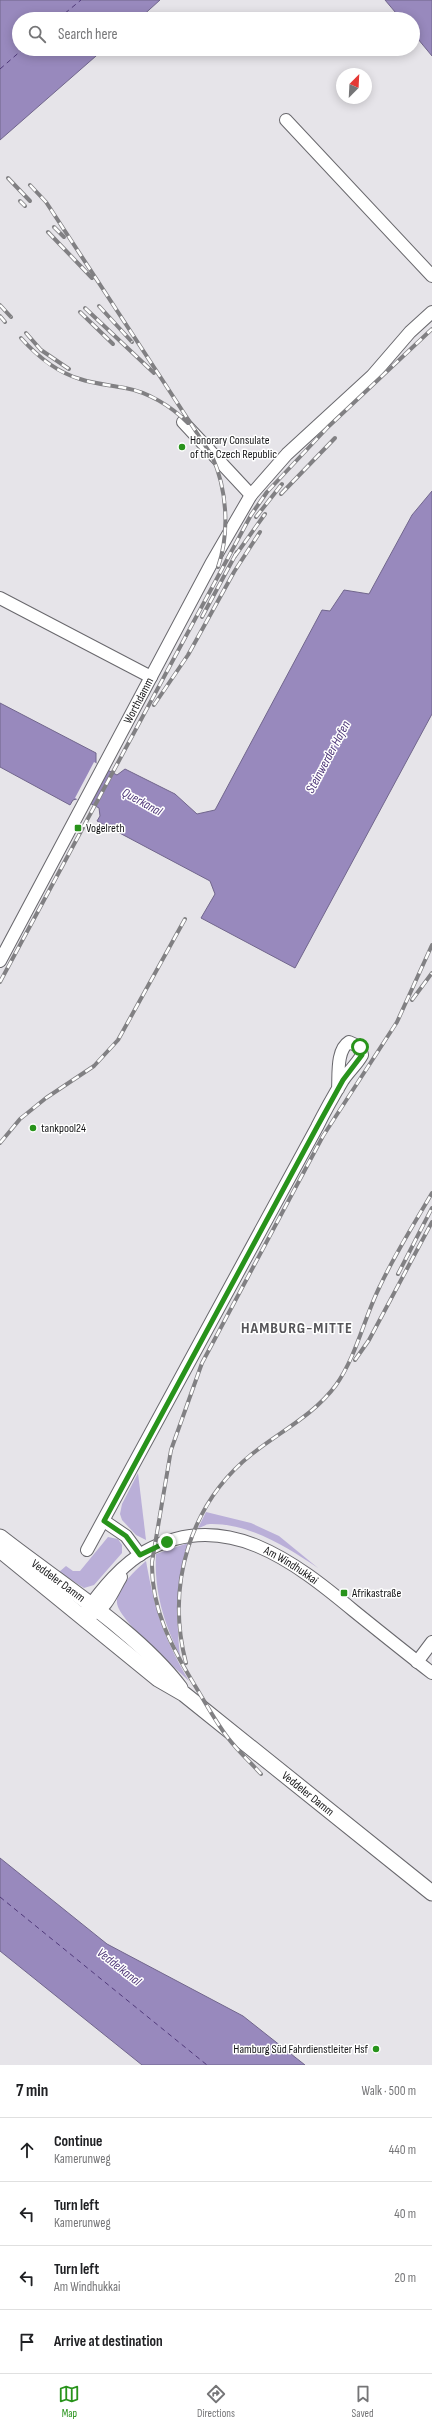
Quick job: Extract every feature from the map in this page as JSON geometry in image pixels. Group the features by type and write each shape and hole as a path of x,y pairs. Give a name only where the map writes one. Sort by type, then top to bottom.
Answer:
{"main road":[{"name":"Veddeler Damm","path":"0,1537 90,1611 167,1671 184,1694 432,1893"},
{"name":"Veddeler Damm","path":"0,1550 90,1611"}],"street":[{"path":"286,120 432,276"},
{"name":"Worthdamm","path":"0,960 214,558 251,495 292,450 372,376 410,332 432,312"},
{"path":"183,422 251,495"},
{"path":"0,598 151,677"},
{"path":"88,1550 338,1090"},
{"path":"104,1521 126,1536 140,1555"},
{"name":"Am Windhukkai","path":"90,1611 106,1602 128,1565 140,1555 175,1539 198,1535 230,1538 261,1547 303,1570 432,1673"},
{"path":"417,1662 432,1642"}],"shaded area":[{"path":"138,1473 146,1540 136,1535 122,1520 120,1514 122,1504"},
{"path":"206,1512 251,1523 279,1536 318,1568 294,1552 253,1532 225,1525 209,1524 198,1528"},
{"path":"108,1537 118,1539 122,1545 122,1553 94,1585 84,1588 59,1572 66,1566 73,1571 80,1571"},
{"path":"188,1543 181,1571 178,1599 180,1656 169,1631 161,1607 158,1594 156,1554"},
{"path":"146,1561 161,1623 189,1681 137,1632 120,1611 117,1603 120,1591 127,1579"}],"water":[{"path":"0,0 160,0 147,12 12,12 12,56 96,56 0,140"},
{"path":"385,0 432,0 432,56 420,41 420,12 395,12"},
{"path":"432,491 432,714 295,968 201,918 215,894 210,881 97,821 100,816 99,808 80,798 73,800 70,805 0,767 0,703 96,753 96,764 117,775 125,769 175,794 197,814 215,810 322,610 330,611 344,590 369,594 412,515"},
{"name":"Veddelkanal","path":"0,1858 107,1944 243,2016 305,2065 142,2065 0,1951"}],"pier":[{"path":"94,762 107,769 88,805 75,798"}],"ferry route":[{"path":"66,12 81,0"},
{"path":"0,69 15,56"},
{"path":"0,1897 207,2065"}],"railway":[{"path":"8,178 30,201"},
{"path":"30,185 46,202 212,456 221,482 225,511 224,540 218,567"},
{"path":"20,201 25,206"},
{"path":"54,227 64,237"},
{"path":"48,232 92,278"},
{"path":"0,305 11,317"},
{"path":"99,306 132,342"},
{"path":"85,308 154,373"},
{"path":"80,312 113,344"},
{"path":"0,316 5,322"},
{"path":"0,982 251,515 267,492 328,427 432,329"},
{"path":"26,333 41,350 69,369"},
{"path":"21,338 55,368 86,381 134,390 151,396 174,411 188,423"},
{"path":"281,494 335,438"},
{"path":"256,517 282,484"},
{"path":"235,556 265,514"},
{"path":"154,705 188,655 234,572 260,532"},
{"path":"202,617 237,552"},
{"path":"0,1143 20,1119 46,1098 94,1066 118,1040 185,919"},
{"path":"261,1774 232,1743 214,1718 170,1641 159,1611 155,1595 152,1562 171,1450 202,1363 323,1136 397,1022 432,945"},
{"path":"412,1000 432,973"},
{"path":"186,1663 181,1634 179,1605 181,1576 188,1548 198,1522 212,1497 230,1474 252,1454 318,1405 336,1385 355,1349 374,1298 405,1239 432,1193"},
{"path":"398,1274 432,1208"},
{"path":"355,1360 369,1340 432,1222"}],"place":[{"name":"Honorary Consulate of the Czech Republic","path":"182,447"},
{"name":"Vogelreth","path":"78,828"},
{"name":"tankpool24","path":"33,1128"},
{"name":"Afrikastraße","path":"344,1593"},
{"name":"Hamburg Süd Fahrdienstleiter Hsf","path":"376,2049"}],"district":[{"name":"HAMBURG-MITTE","path":"297,1328"}],"route":[{"path":"167,1542 149,1549 140,1555 126,1536 104,1521 295,1166 343,1080 362,1055 362,1050 360,1047"}],"water label":[{"name":"Steinwerder Hafen","path":"328,757"},
{"name":"Querkanal","path":"142,802"}]}
